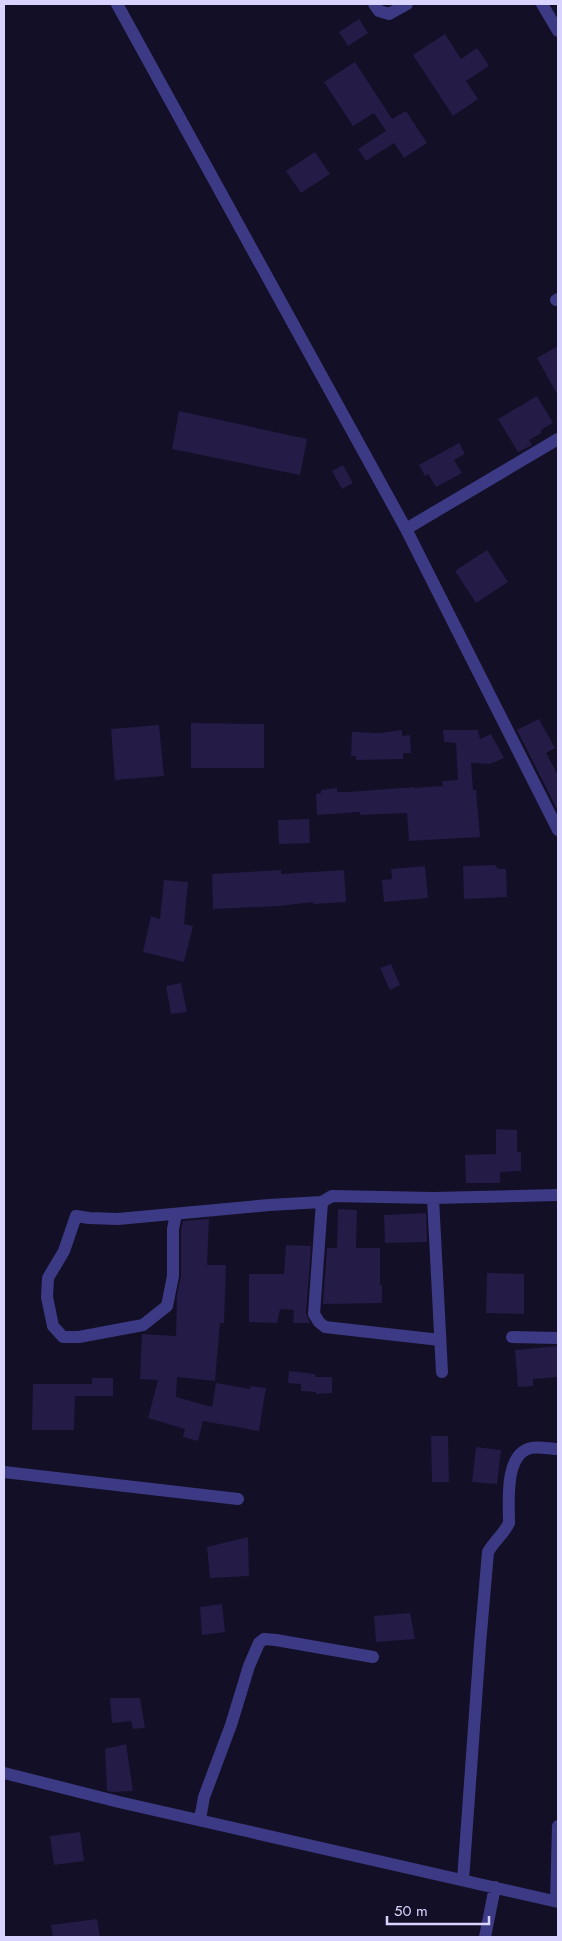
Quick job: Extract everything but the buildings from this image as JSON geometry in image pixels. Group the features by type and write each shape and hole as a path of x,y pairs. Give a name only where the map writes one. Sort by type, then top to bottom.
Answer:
{"street":[{"path":"117,4 406,529 558,830"},
{"path":"374,4 379,12 383,14 389,14 407,4"},
{"path":"542,4 558,31"},
{"path":"406,529 558,438"},
{"path":"176,1214 173,1229 173,1276 167,1306 142,1325 80,1337 63,1337 53,1326 47,1297 48,1278 64,1251 76,1216 118,1219 270,1205 322,1202 332,1196 433,1198 558,1195"},
{"path":"433,1198 442,1372"},
{"path":"322,1202 314,1314 319,1322 325,1327 440,1340"},
{"path":"512,1338 558,1338"},
{"path":"463,1880 488,1552 509,1523 510,1476 515,1462 530,1448 558,1449"},
{"path":"4,1472 238,1499"},
{"path":"200,1819 204,1797 231,1726 249,1666 259,1643 264,1639 276,1640 373,1657"},
{"path":"4,1773 55,1787 557,1901 558,1826"},
{"path":"485,1937 495,1886"}]}
